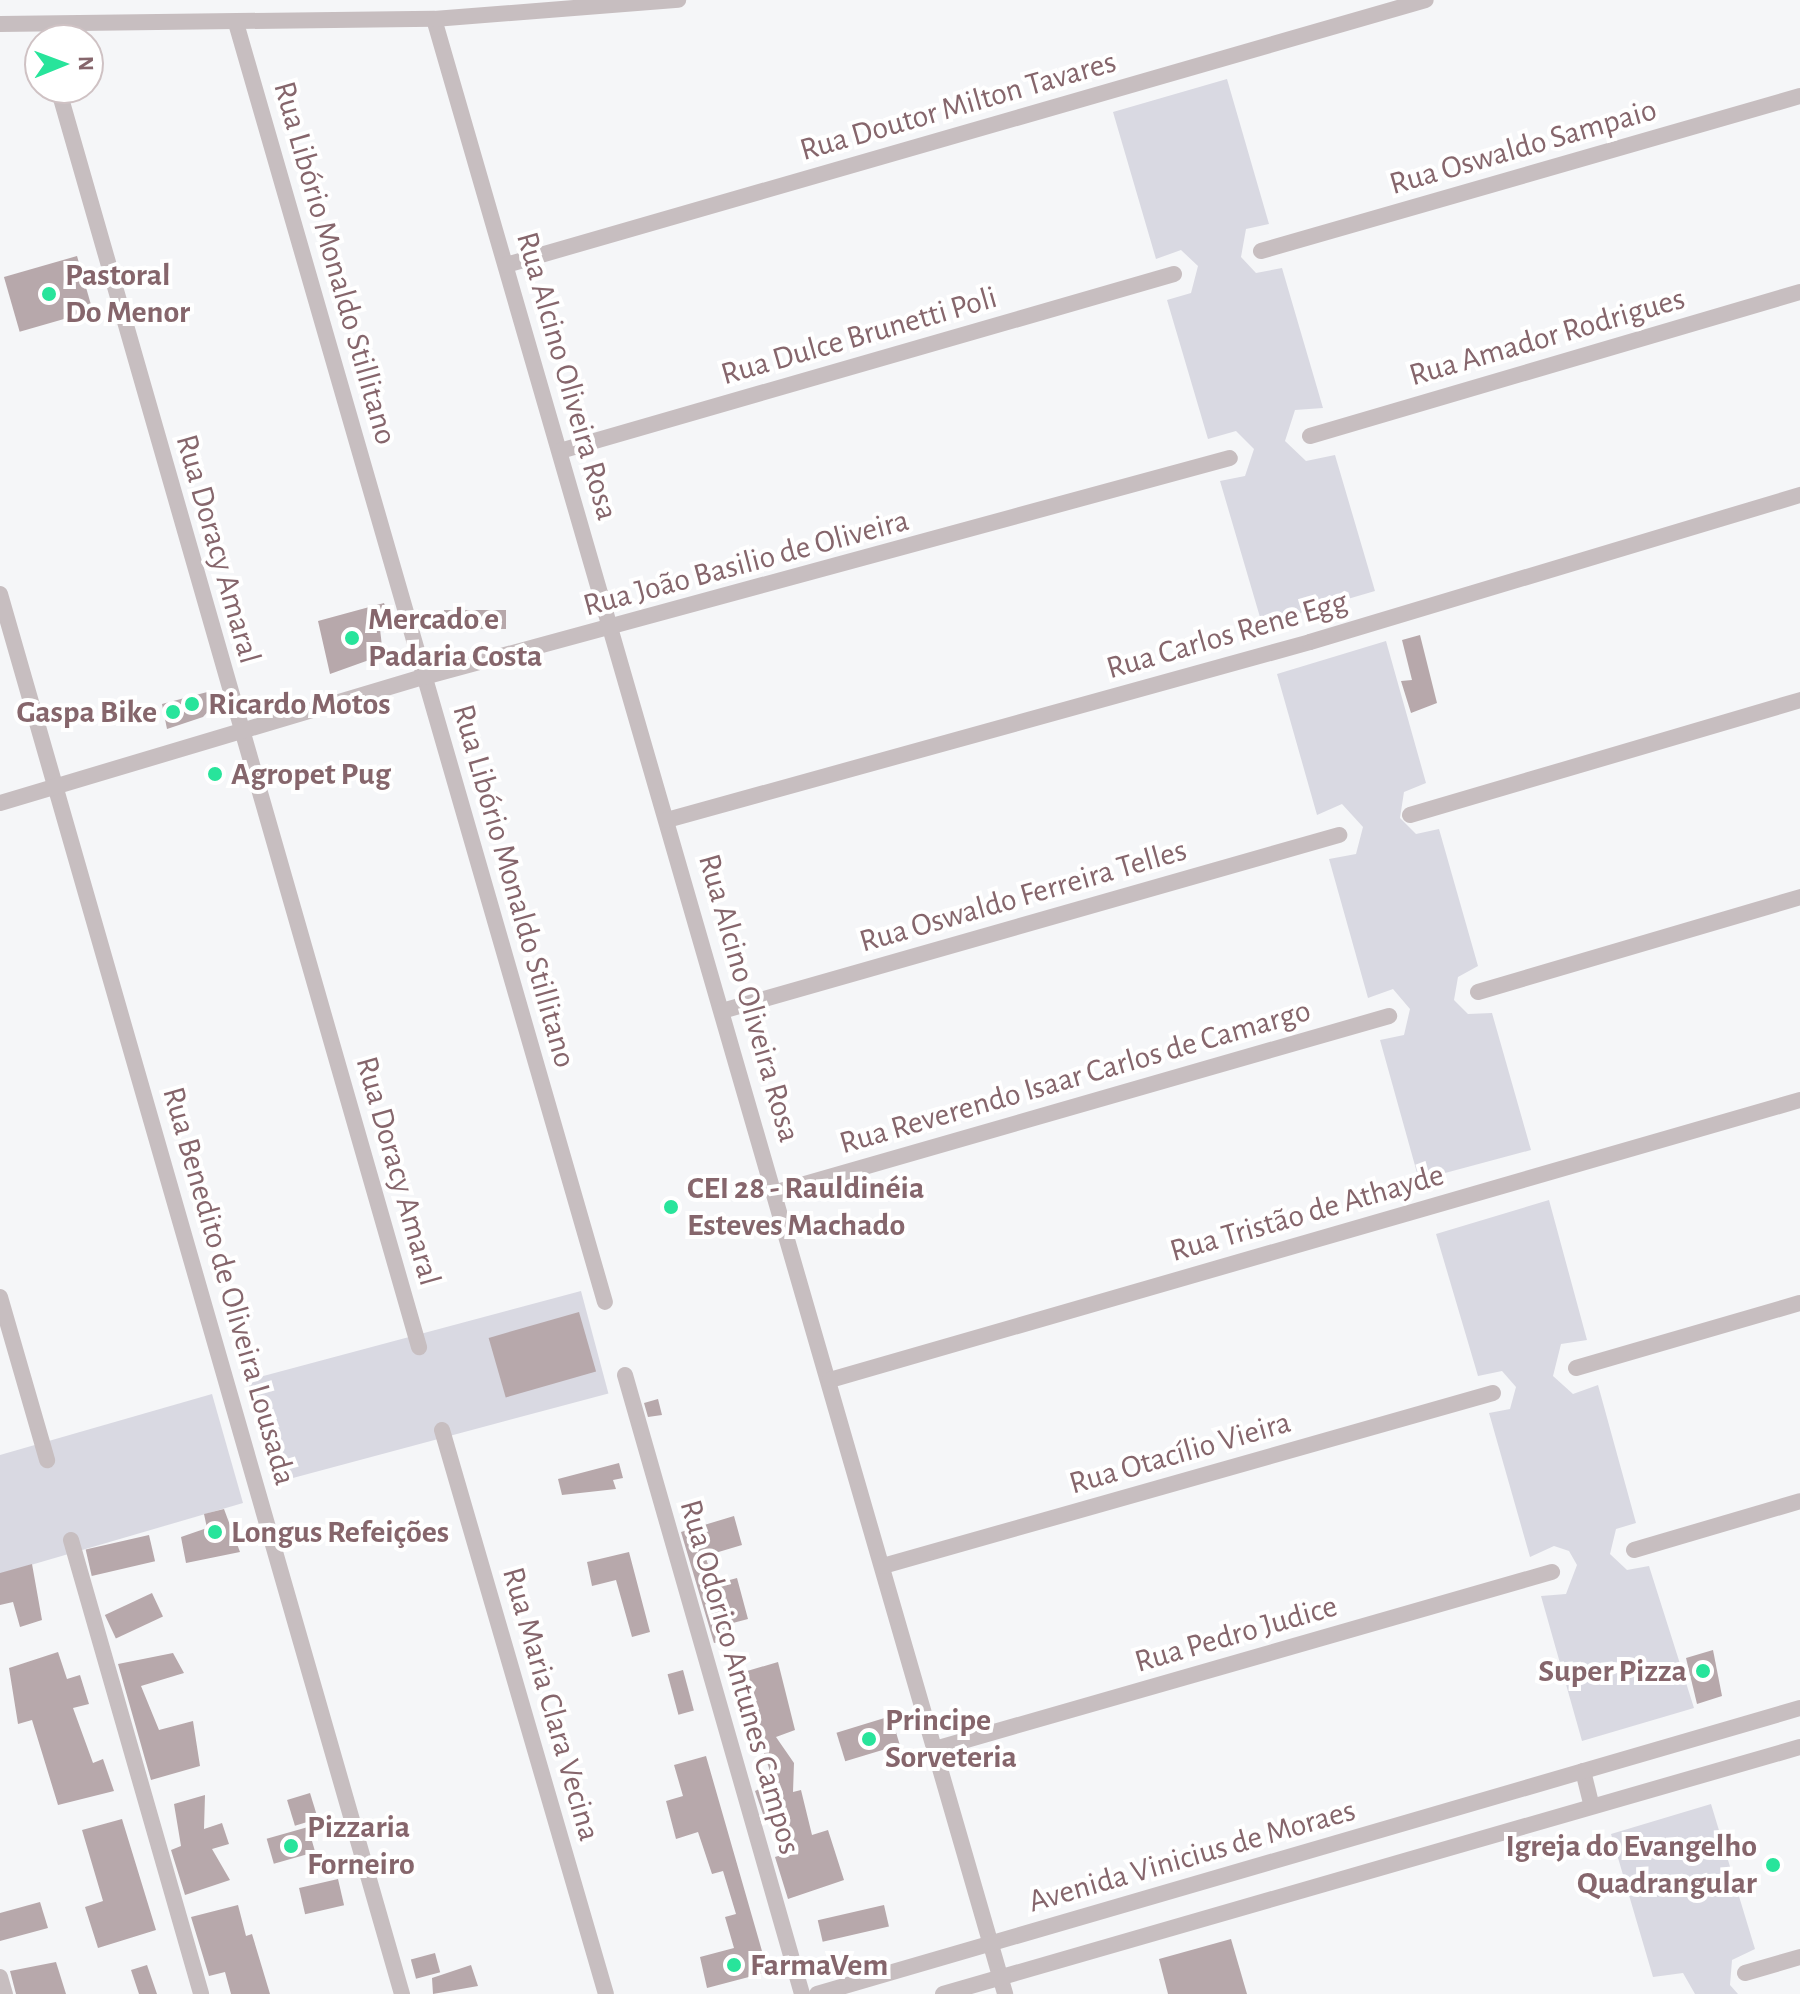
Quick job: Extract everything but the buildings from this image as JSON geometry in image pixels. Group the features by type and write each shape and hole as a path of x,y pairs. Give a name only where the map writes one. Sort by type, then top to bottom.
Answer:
{"street":[{"path":"104,29 434,19 678,0"},
{"name":"Rua Doutor Milton Tavares","path":"506,265 1426,0"},
{"name":"Rua Alcino Oliveira Rosa","path":"434,19 777,1192 1003,1986"},
{"name":"Rua Libório Monaldo Stillitano","path":"236,23 605,1302"},
{"path":"0,24 24,29"},
{"name":"Rua Oswaldo Sampaio","path":"1261,251 1800,96"},
{"name":"Rua Doracy Amaral","path":"63,104 419,1347"},
{"name":"Rua Dulce Brunetti Poli","path":"560,451 1174,274"},
{"name":"Rua Amador Rodrigues","path":"1310,436 1800,292"},
{"name":"Rua João Basilio de Oliveira","path":"0,803 424,677 612,629 1230,458"},
{"name":"Rua Carlos Rene Egg","path":"667,820 1310,642 1800,495"},
{"name":"Rua Benedito de Oliveira Lousada","path":"0,594 402,1994"},
{"path":"1410,815 1800,700"},
{"name":"Rua Oswaldo Ferreira Telles","path":"722,1011 1339,835"},
{"path":"1478,992 1800,897"},
{"name":"Rua Reverendo Isaar Carlos de Camargo","path":"777,1192 1389,1016"},
{"name":"Rua Tristão de Athayde","path":"830,1380 1800,1100"},
{"path":"0,1297 47,1460"},
{"path":"1576,1368 1800,1303"},
{"name":"Rua Odorico Antunes Campos","path":"625,1375 802,1994"},
{"name":"Rua Otacílio Vieira","path":"883,1566 1493,1393"},
{"name":"Rua Maria Clara Vecina","path":"442,1430 606,1994"},
{"path":"1634,1550 1800,1501"},
{"path":"71,1540 201,1994"},
{"name":"Rua Pedro Judice","path":"935,1749 1552,1572"},
{"name":"Avenida Vinicius de Moraes","path":"817,1994 1800,1708"},
{"name":"Avenida Vinicius de Moraes","path":"943,1994 1003,1986 1592,1806 1800,1747"},
{"path":"1583,1771 1592,1806"},
{"path":"1745,1973 1800,1957"},
{"path":"0,1977 5,1994"}],"shaded area":[{"path":"1227,79 1269,224 1246,229 1241,257 1256,273 1282,268 1323,408 1295,410 1285,441 1306,461 1335,455 1375,591 1262,624 1220,481 1245,476 1254,449 1236,431 1208,439 1167,300 1191,293 1198,266 1181,250 1156,259 1113,112"},
{"path":"1386,641 1426,783 1404,792 1400,818 1416,834 1439,829 1478,966 1458,977 1454,1000 1468,1014 1492,1013 1531,1150 1419,1180 1380,1040 1404,1035 1410,1009 1393,989 1368,998 1329,859 1356,854 1363,827 1342,804 1317,815 1277,674"},
{"path":"1549,1200 1587,1340 1561,1344 1553,1376 1573,1394 1598,1385 1636,1523 1616,1529 1610,1554 1627,1570 1649,1566 1694,1708 1582,1741 1541,1596 1566,1594 1577,1565 1569,1551 1554,1546 1530,1557 1489,1413 1510,1409 1516,1387 1502,1371 1478,1376 1436,1234"},
{"path":"581,1291 608,1393 275,1483 248,1380"},
{"path":"212,1394 243,1503 0,1574 0,1455"},
{"path":"1711,1804 1755,1949 1732,1960 1730,1985 1738,1994 1695,1994 1683,1973 1653,1977 1611,1834"}],"place":[{"name":"Pastoral Do Menor","path":"49,294"},
{"name":"Mercado e Padaria Costa","path":"352,638"},
{"name":"Ricardo Motos","path":"192,704"},
{"name":"Gaspa Bike","path":"173,712"},
{"name":"Agropet Pug","path":"215,774"},
{"name":"CEI 28 - Rauldinéia Esteves Machado","path":"671,1207"},
{"name":"Longus Refeições","path":"215,1532"},
{"name":"Super Pizza","path":"1703,1671"},
{"name":"Principe Sorveteria","path":"869,1739"},
{"name":"Pizzaria Forneiro","path":"291,1846"},
{"name":"Igreja do Evangelho Quadrangular","path":"1773,1865"},
{"name":"FarmaVem","path":"734,1965"}]}
